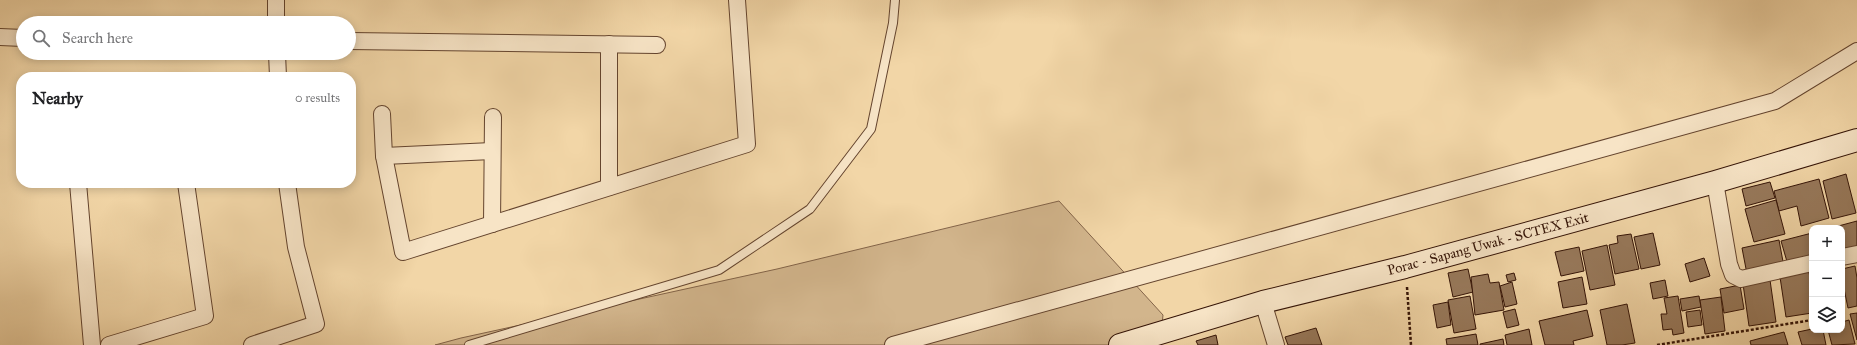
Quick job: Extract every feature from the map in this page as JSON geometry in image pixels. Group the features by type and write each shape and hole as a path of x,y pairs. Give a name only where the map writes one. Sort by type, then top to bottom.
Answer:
{"main road":[{"name":"Porac - Sapang Uwak - SCTEX Exit","path":"1120,345 1263,302 1405,267 1715,182 1857,140"}],"street":[{"path":"276,0 276,16"},
{"path":"382,114 384,156 403,252 747,144 737,0"},
{"path":"0,38 16,38"},
{"path":"356,42 657,45"},
{"path":"609,44 609,187"},
{"path":"893,345 1775,102 1857,51"},
{"path":"277,60 278,72"},
{"path":"492,224 493,117"},
{"path":"384,156 492,151"},
{"path":"1715,182 1729,264 1733,275 1742,279 1809,264"},
{"path":"78,188 92,345"},
{"path":"109,345 204,316 187,188"},
{"path":"252,345 316,324 296,247 288,188"},
{"path":"1845,256 1857,254"},
{"path":"1263,302 1276,345"}],"lane":[{"path":"469,345 719,270 810,209 871,129 893,23 895,0"}],"path":[{"path":"1405,267 1411,345"},
{"path":"1657,345 1809,320"}],"shaded area":[{"path":"1059,201 1163,315 1160,345 435,345 777,269"}],"building":[{"path":"1846,174 1856,213 1832,219 1823,181"},
{"path":"1819,179 1829,218 1801,226 1797,206 1779,211 1774,191"},
{"path":"1770,182 1775,198 1746,206 1742,189"},
{"path":"1776,200 1785,234 1754,242 1745,209"},
{"path":"1857,221 1857,246 1845,249 1845,225 1842,225"},
{"path":"1653,233 1660,265 1641,269 1634,237"},
{"path":"1631,234 1639,269 1615,274 1609,245 1618,243 1617,236"},
{"path":"1809,234 1809,259 1788,265 1781,241"},
{"path":"1779,240 1784,267 1747,274 1742,248"},
{"path":"1607,245 1615,285 1590,290 1582,251"},
{"path":"1579,247 1584,271 1561,276 1555,252"},
{"path":"1704,258 1710,276 1690,282 1685,264"},
{"path":"1855,266 1857,278 1857,306 1848,308 1845,294 1845,268"},
{"path":"1468,269 1473,292 1453,297 1448,273"},
{"path":"1809,272 1809,313 1786,317 1780,277"},
{"path":"1514,273 1516,280 1508,282 1506,275"},
{"path":"1488,274 1490,283 1499,282 1504,310 1475,315 1471,277"},
{"path":"1582,277 1587,304 1563,308 1558,282"},
{"path":"1665,280 1668,296 1653,299 1650,283"},
{"path":"1770,280 1776,322 1749,326 1743,284"},
{"path":"1512,282 1517,304 1505,307 1500,286"},
{"path":"1740,285 1744,309 1724,313 1720,289"},
{"path":"1470,296 1476,329 1454,333 1448,300"},
{"path":"1678,296 1684,333 1673,335 1672,329 1663,330 1661,314 1667,314 1664,298"},
{"path":"1699,296 1701,307 1682,311 1680,299"},
{"path":"1721,297 1725,331 1705,334 1700,300"},
{"path":"1448,302 1451,325 1437,328 1433,305"},
{"path":"1627,304 1635,343 1607,345 1600,310"},
{"path":"1515,309 1519,325 1507,328 1503,312"},
{"path":"1587,310 1593,336 1573,341 1574,345 1545,345 1539,321"},
{"path":"1700,310 1702,325 1688,327 1686,312"},
{"path":"1857,313 1857,340 1850,314"},
{"path":"1849,320 1855,344 1832,345 1829,333 1845,333 1845,321"},
{"path":"1316,328 1322,345 1288,345 1285,337"},
{"path":"1529,329 1532,345 1507,345 1505,335"},
{"path":"1809,330 1809,333 1824,333 1826,345 1802,345 1798,332"},
{"path":"1784,332 1788,345 1751,345 1750,341"},
{"path":"1476,334 1478,345 1447,345 1446,339"},
{"path":"1216,335 1218,345 1198,345 1196,341"},
{"path":"1503,339 1504,345 1480,345 1480,344"}]}
